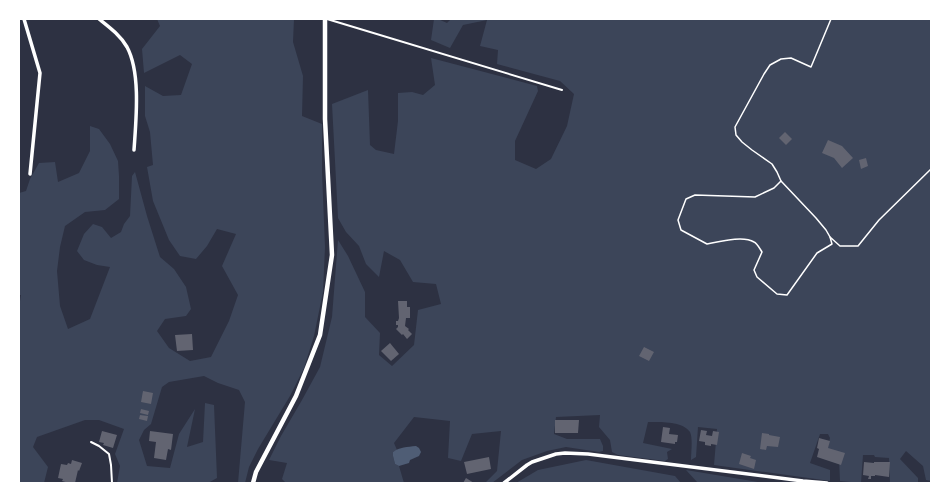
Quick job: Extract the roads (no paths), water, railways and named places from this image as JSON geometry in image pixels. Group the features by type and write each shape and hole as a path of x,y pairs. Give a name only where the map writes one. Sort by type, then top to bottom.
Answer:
{"street":[{"path":"24,19 40,74 30,174"},
{"path":"98,19 110,27 119,36 126,46 132,60 137,104 134,150"},
{"path":"253,483 256,472 296,396 320,336 332,255 325,119 326,19"},
{"path":"504,483 528,464 556,454 565,453 588,454 827,483"}],"lane":[{"path":"326,19 562,90"},
{"path":"91,442 109,454 112,483"}]}
